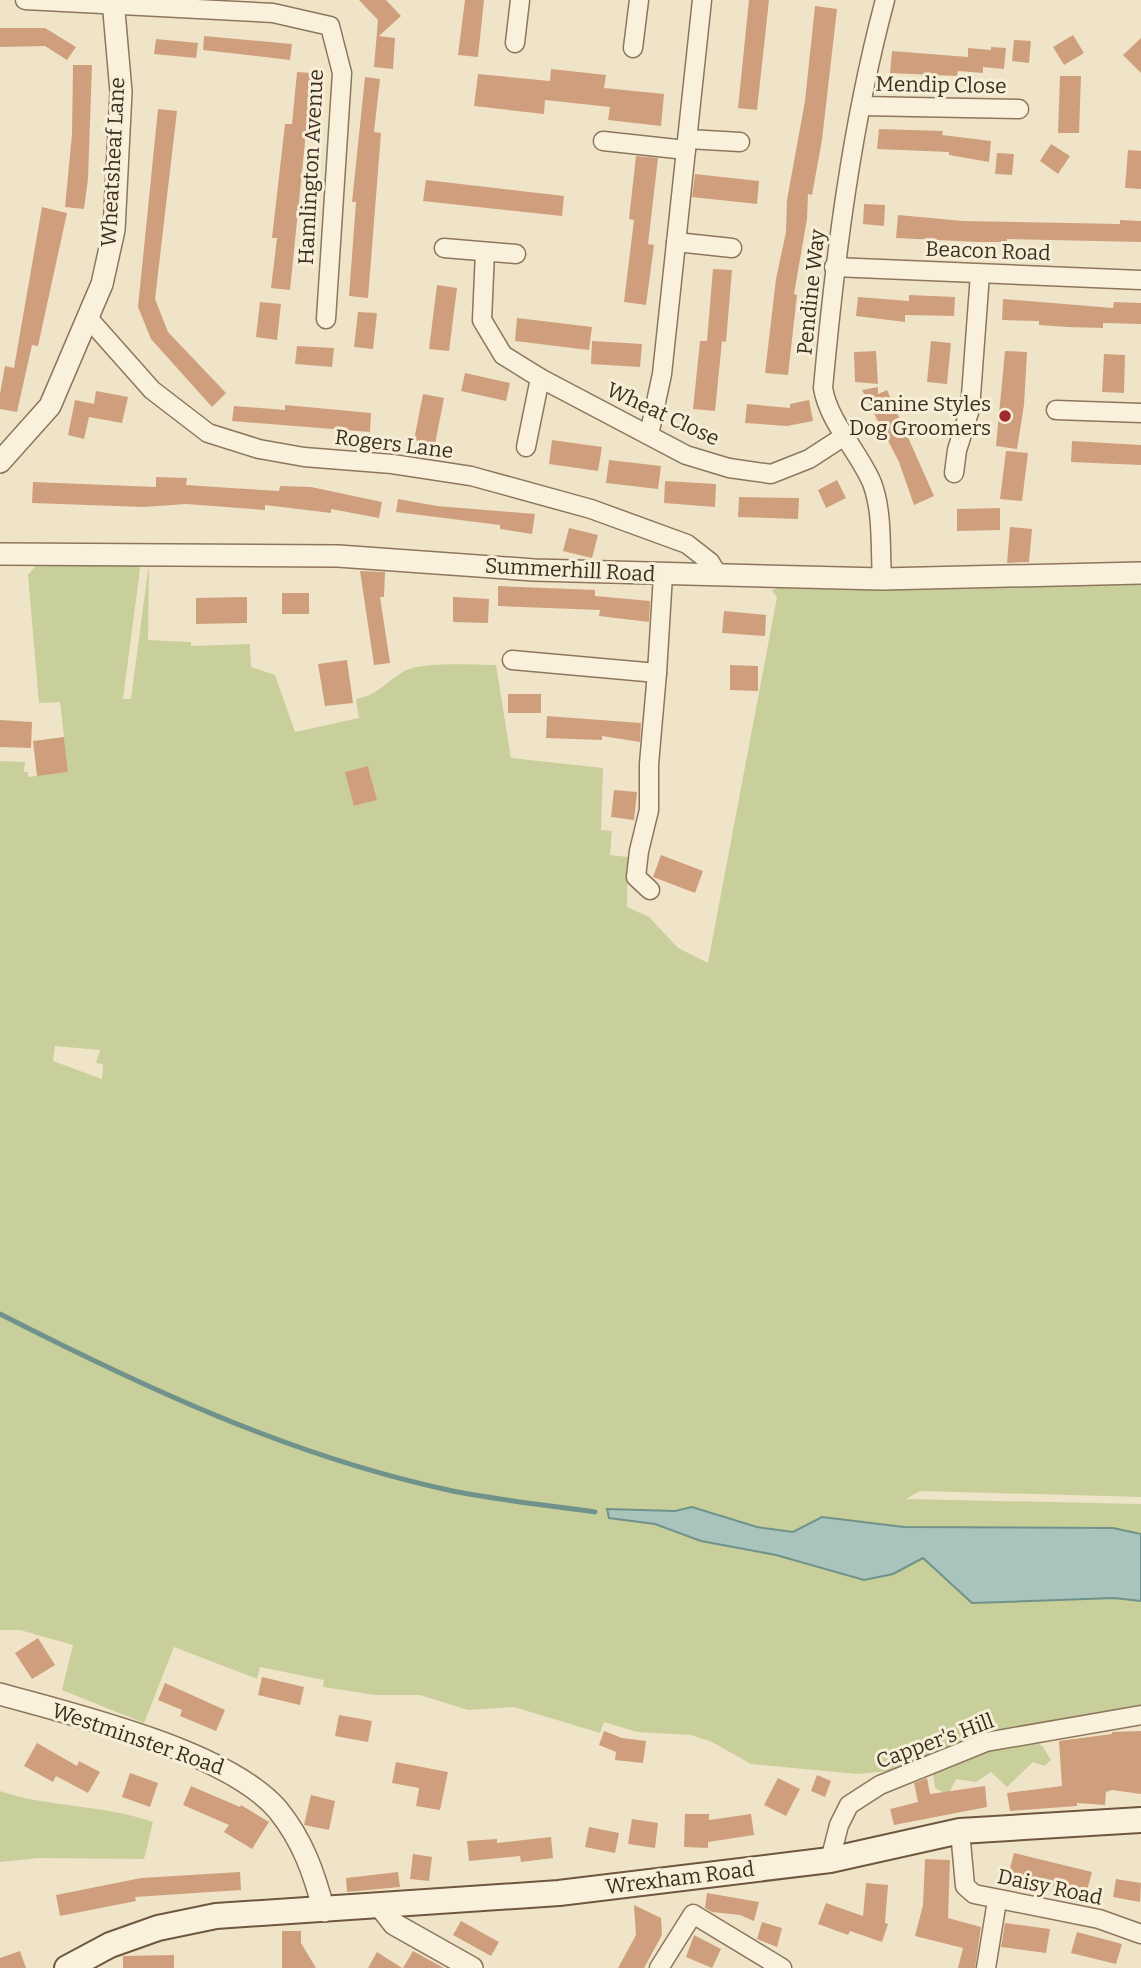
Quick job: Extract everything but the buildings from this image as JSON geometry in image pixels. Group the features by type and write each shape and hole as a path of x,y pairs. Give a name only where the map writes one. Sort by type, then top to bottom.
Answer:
{"main road":[{"name":"Wrexham Road","path":"67,1968 110,1945 158,1928 216,1916 324,1911 559,1893 830,1860 960,1831 1141,1819"}],"street":[{"path":"25,0 114,1"},
{"path":"515,43 520,0"},
{"path":"633,48 639,0"},
{"path":"649,435 662,374 702,0"},
{"name":"Pendine Way","path":"882,579 878,506 872,484 827,406 823,388 834,267 861,106 884,0"},
{"name":"Hamlington Avenue","path":"114,1 273,13 330,26 342,73 326,319"},
{"name":"Wheatsheaf Lane","path":"0,462 50,405 103,284 114,230 121,92 114,1"},
{"name":"Mendip Close","path":"861,106 1019,109"},
{"path":"603,141 687,144 740,142"},
{"path":"676,242 732,248"},
{"path":"444,248 516,254"},
{"name":"Wheat Close","path":"485,252 482,320 503,355 540,378 686,455 708,463 771,474 809,458 846,435"},
{"name":"Beacon Road","path":"834,267 1141,280"},
{"path":"954,473 957,450 970,409 980,274"},
{"name":"Rogers Lane","path":"89,320 152,390 208,433 259,449 304,457 392,464 471,476 591,509 687,544 710,562 718,575"},
{"path":"526,447 540,378"},
{"path":"1056,410 1141,412"},
{"name":"Summerhill Road","path":"0,554 338,556 534,570 882,579 1141,573"},
{"path":"650,890 636,877 639,850 649,810 649,764 663,575"},
{"path":"512,660 657,673"},
{"name":"Westminster Road","path":"0,1694 131,1732 234,1773 276,1808 296,1835 312,1866 324,1911"},
{"name":"Capper's Hill","path":"830,1860 839,1825 849,1805 880,1785 986,1742 1141,1715"},
{"name":"Daisy Road","path":"960,1831 965,1886 974,1894 997,1901 1099,1919 1141,1934"},
{"path":"986,1968 997,1901"},
{"path":"379,1905 394,1924 472,1968"},
{"path":"659,1968 693,1914 782,1968"}],"green space":[{"path":"41,560 137,560 140,569 123,699 131,699 149,563 148,640 191,642 191,646 250,644 251,667 275,675 295,732 359,718 356,699 375,692 411,669 448,664 496,665 511,758 603,768 601,830 612,831 610,855 628,857 627,907 649,917 678,948 708,963 777,597 772,591 783,583 1141,580 1141,1497 920,1491 906,1499 1141,1504 1141,1534 1113,1528 904,1527 822,1517 793,1532 757,1527 692,1507 675,1511 607,1509 610,1519 655,1524 701,1541 893,1574 923,1558 972,1603 1114,1598 1141,1601 1141,1713 1025,1732 1043,1747 1051,1760 1044,1766 1033,1762 1007,1787 991,1772 976,1782 956,1779 948,1795 935,1788 933,1774 912,1769 857,1774 751,1764 712,1742 691,1735 637,1732 604,1722 600,1733 514,1707 468,1710 420,1695 375,1695 323,1687 324,1680 260,1667 257,1679 174,1647 144,1723 62,1690 73,1645 20,1630 0,1630 0,761 25,762 24,772 28,772 28,777 68,772 60,702 39,703 28,575","holes":["368,766 377,800 355,806 346,772","55,1046 100,1050 96,1063 103,1064 102,1079 53,1061"]},
{"path":"0,1791 115,1812 153,1822 144,1859 38,1858 0,1862"}],"water":[{"path":"692,1507 757,1527 793,1532 822,1517 904,1527 1113,1528 1141,1534 1141,1601 1114,1598 972,1603 923,1558 893,1574 864,1580 776,1555 701,1541 655,1524 609,1518 607,1509 675,1511"}],"waterway":[{"path":"0,1314 163,1393 275,1439 332,1458 448,1490 595,1512"}],"place":[{"name":"Canine Styles Dog Groomers","path":"1005,416"}]}
